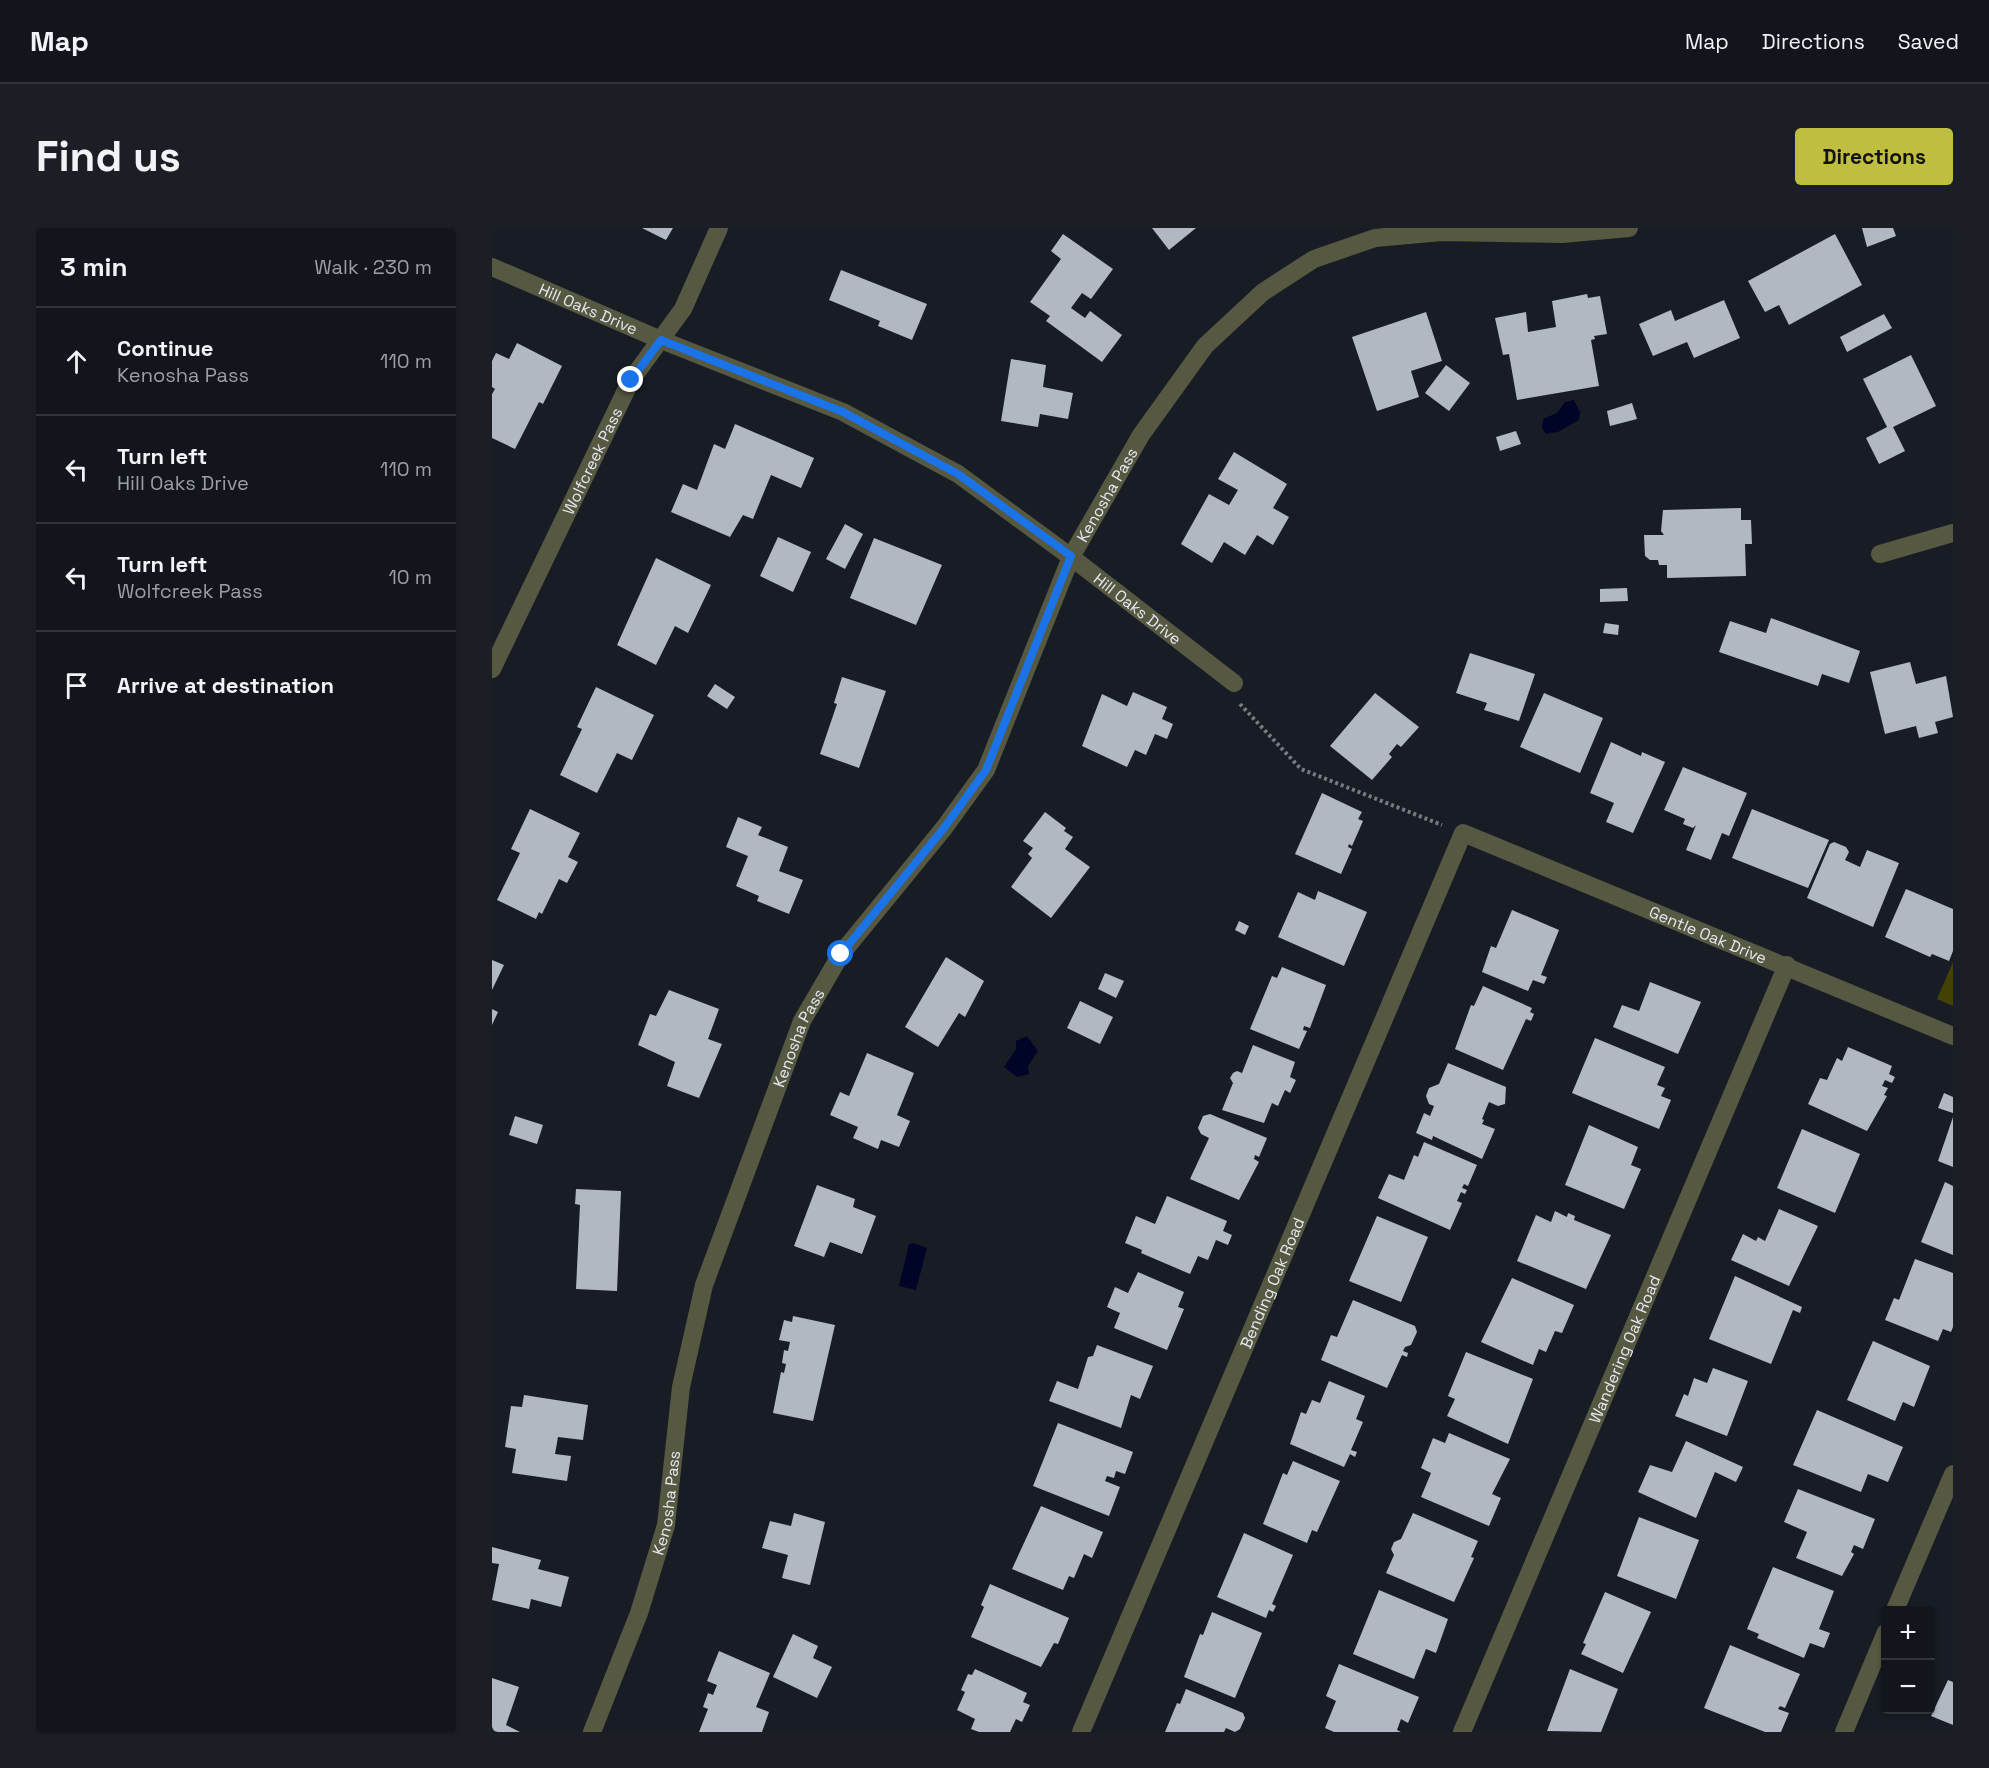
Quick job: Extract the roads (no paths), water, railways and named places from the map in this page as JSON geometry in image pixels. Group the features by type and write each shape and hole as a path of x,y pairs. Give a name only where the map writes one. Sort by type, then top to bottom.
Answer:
{"street":[{"name":"Wolfcreek Pass","path":"492,669 499,640 631,380 683,309 719,228"},
{"name":"Kenosha Pass","path":"592,1732 639,1613 666,1525 681,1387 704,1285 802,1021 841,954 944,828 986,770 1071,556 1141,435 1205,346 1263,292 1314,259 1375,238 1442,232 1562,234 1629,228"},
{"name":"Hill Oaks Drive","path":"492,267 661,340 853,418 958,474 1071,556 1234,684"},
{"path":"1880,554 1953,533"},
{"name":"Gentle Oak Drive","path":"1463,833 1787,965 1953,1036"},
{"name":"Bending Oak Road","path":"1081,1732 1463,833"},
{"name":"Wandering Oak Road","path":"1461,1732 1787,965"},
{"path":"1897,1606 1953,1474"},
{"path":"1844,1732 1881,1644"}],"water":[{"path":"1574,400 1580,412 1579,420 1558,432 1546,434 1542,428 1543,419 1557,413 1565,402"},
{"path":"1027,1036 1038,1051 1028,1066 1029,1074 1017,1077 1004,1067 1016,1049 1016,1041"},
{"path":"913,1243 927,1248 916,1290 899,1286 909,1244"}]}
